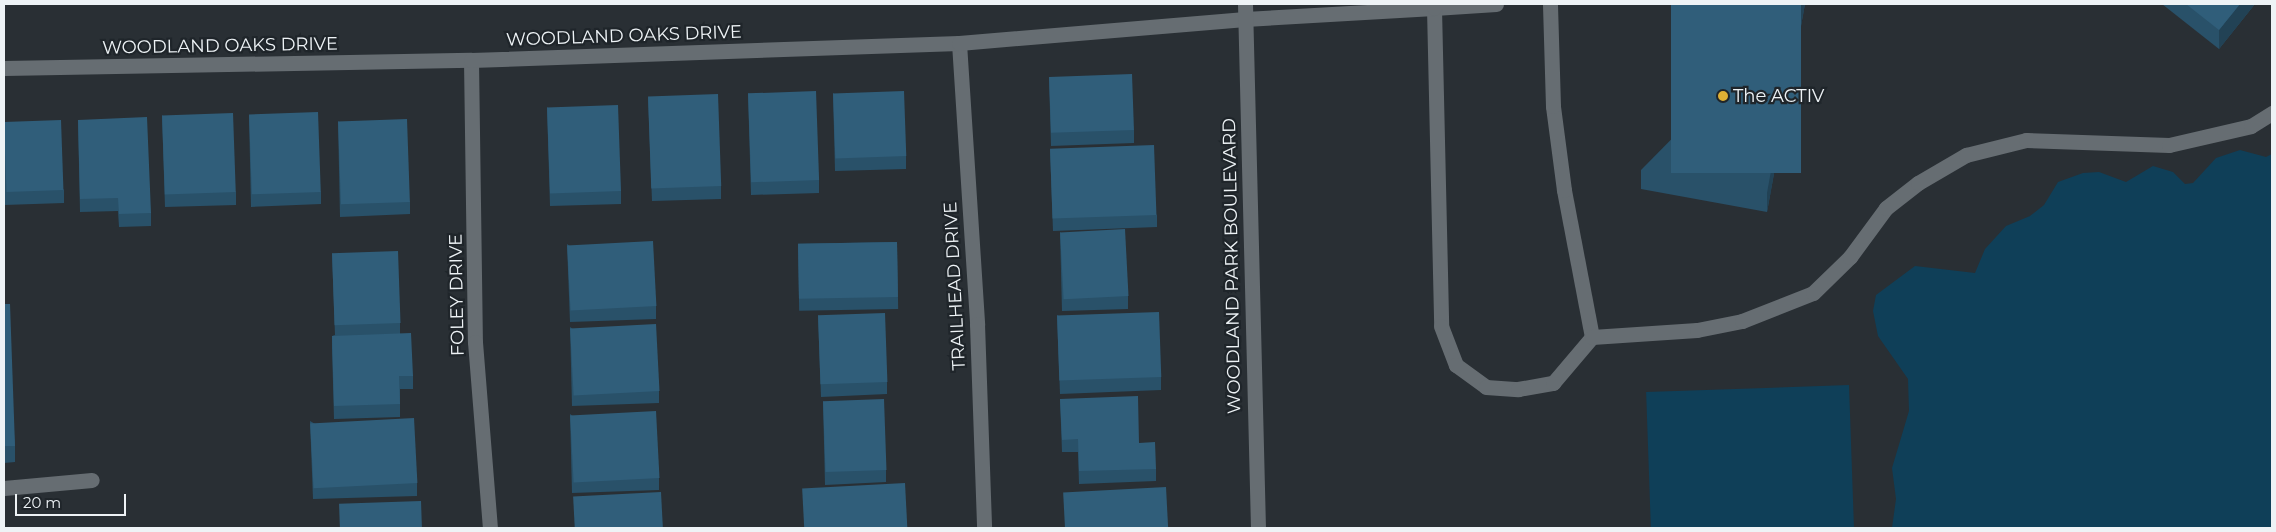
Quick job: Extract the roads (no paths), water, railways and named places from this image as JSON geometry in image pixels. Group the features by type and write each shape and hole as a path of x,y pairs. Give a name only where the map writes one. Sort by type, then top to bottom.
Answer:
{"street":[{"name":"WOODLAND OAKS DRIVE","path":"4,68 471,60 959,43 1245,11 1496,4"},
{"path":"1550,4 1553,106 1561,171 1592,337"},
{"path":"1434,6 1442,326 1456,365 1486,387 1518,389 1553,383 1592,337 1697,330 1724,325 1747,320 1813,293 1850,257 1886,208 1918,183 1966,155 2026,140 2169,145 2251,126 2272,113"},
{"name":"WOODLAND PARK BOULEVARD","path":"1245,11 1258,528"},
{"name":"TRAILHEAD DRIVE","path":"959,43 977,324 984,528"},
{"name":"FOLEY DRIVE","path":"471,60 475,342 490,528"},
{"path":"4,488 92,480"}],"place":[{"name":"The ACTIV","path":"1723,96"}]}
